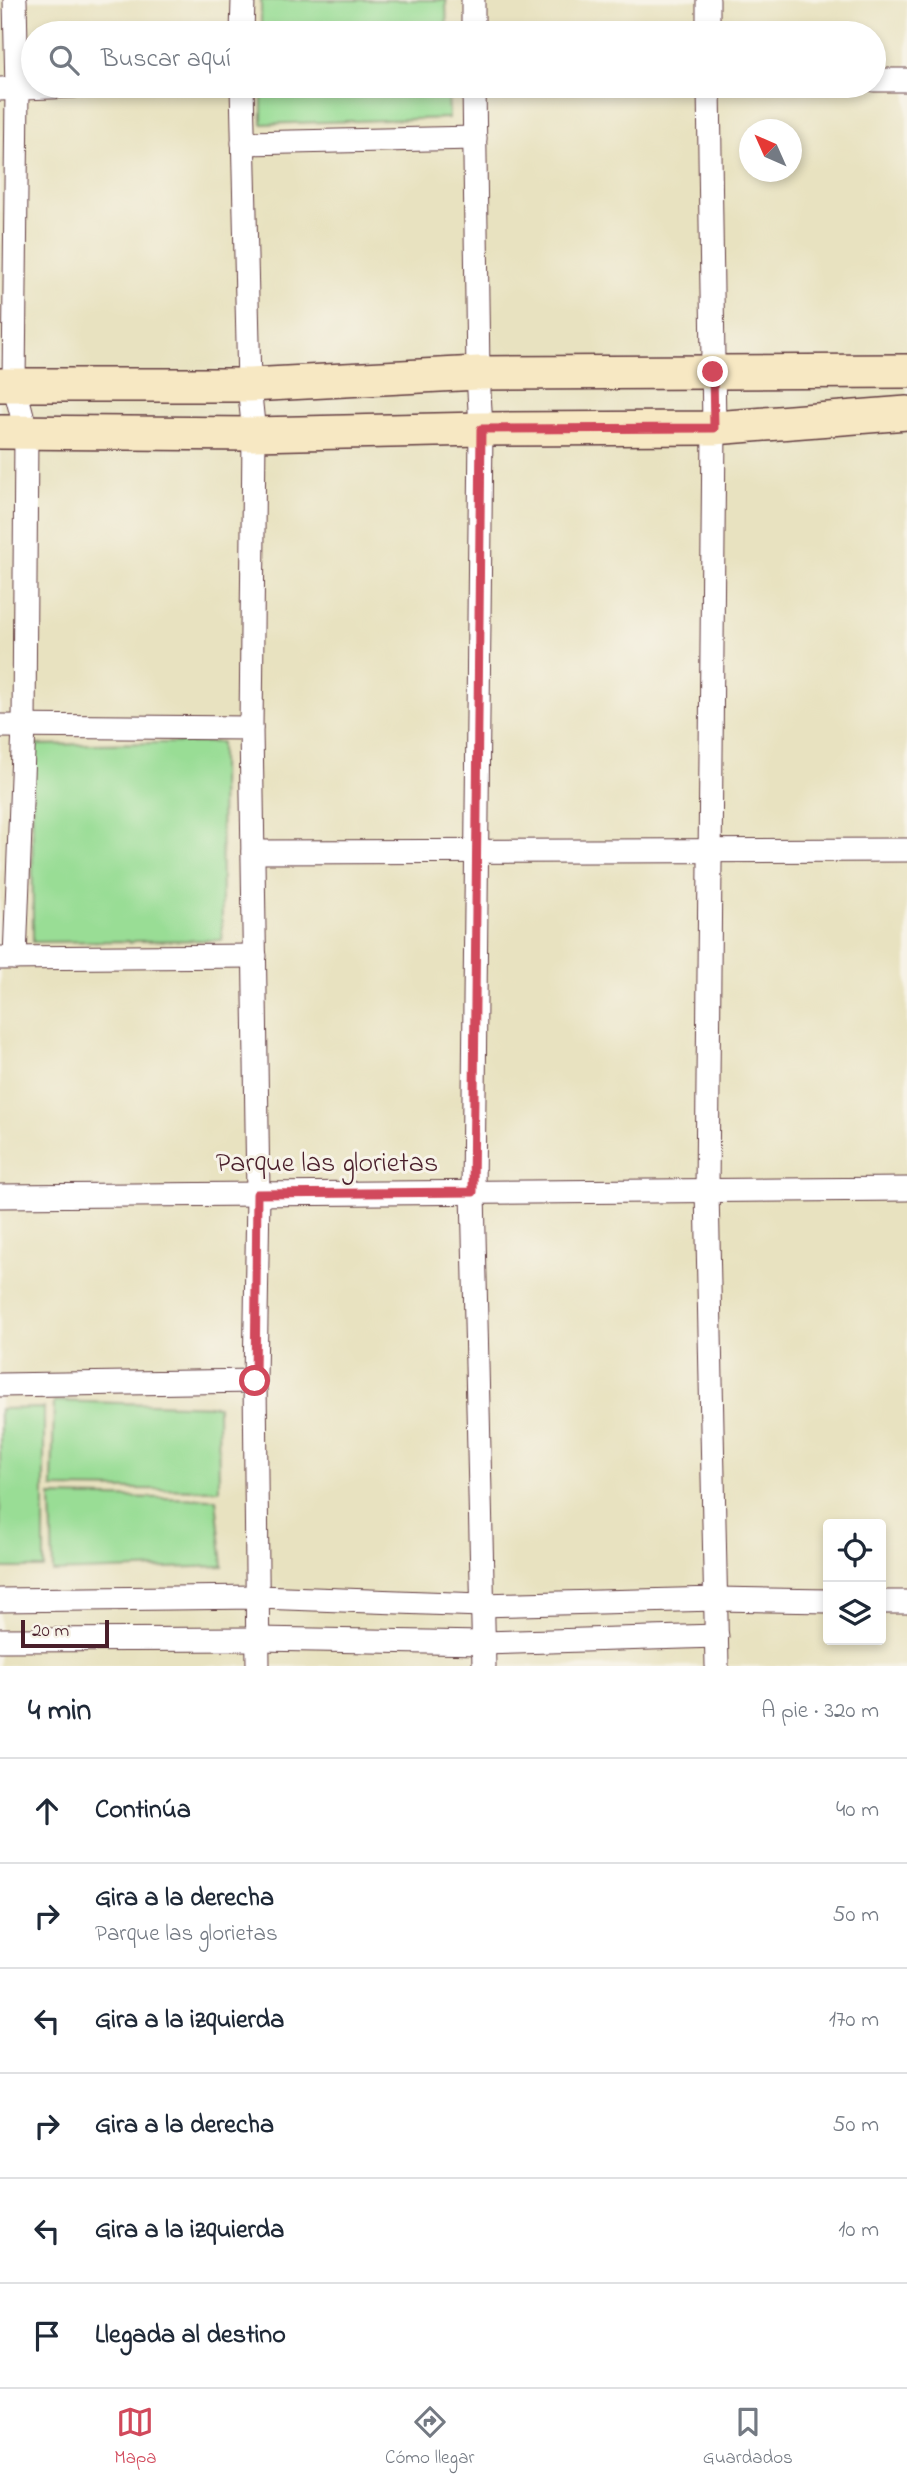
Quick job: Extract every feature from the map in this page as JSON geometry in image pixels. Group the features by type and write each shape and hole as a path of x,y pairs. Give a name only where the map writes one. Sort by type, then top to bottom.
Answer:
{"street":[{"path":"15,0 9,89 7,384 13,431 24,725 8,958 254,956"},
{"path":"242,21 243,0"},
{"path":"472,0 473,21"},
{"path":"708,0 708,21"},
{"path":"886,79 907,80"},
{"path":"242,98 249,386 254,435 251,727 257,1194 255,1381 258,1666"},
{"path":"474,98 481,429 473,1192 484,1666"},
{"path":"709,98 714,428 707,1190 717,1666"},
{"path":"243,143 475,138"},
{"path":"7,384 249,386 478,373 907,371"},
{"path":"13,431 254,435 481,429 714,428 907,413"},
{"path":"0,726 251,727"},
{"path":"253,852 907,850"},
{"name":"Parque las glorietas","path":"0,1196 907,1189"},
{"path":"0,1385 255,1381"},
{"path":"0,1600 258,1597 482,1605 717,1599 823,1601"},
{"path":"886,1602 907,1602"},
{"path":"0,1640 258,1639 483,1643 717,1636"}],"green space":[{"path":"261,0 446,0 447,21 261,21"},
{"path":"262,98 448,98 449,118 262,124"},
{"path":"221,742 222,940 33,942 32,745"},
{"path":"54,1401 218,1406 219,1490 52,1488"},
{"path":"44,1408 44,1568 0,1568 0,1409"},
{"path":"51,1496 216,1499 223,1566 53,1572"}],"route":[{"path":"255,1381 257,1194 473,1192 481,429 714,428 713,372"}]}
